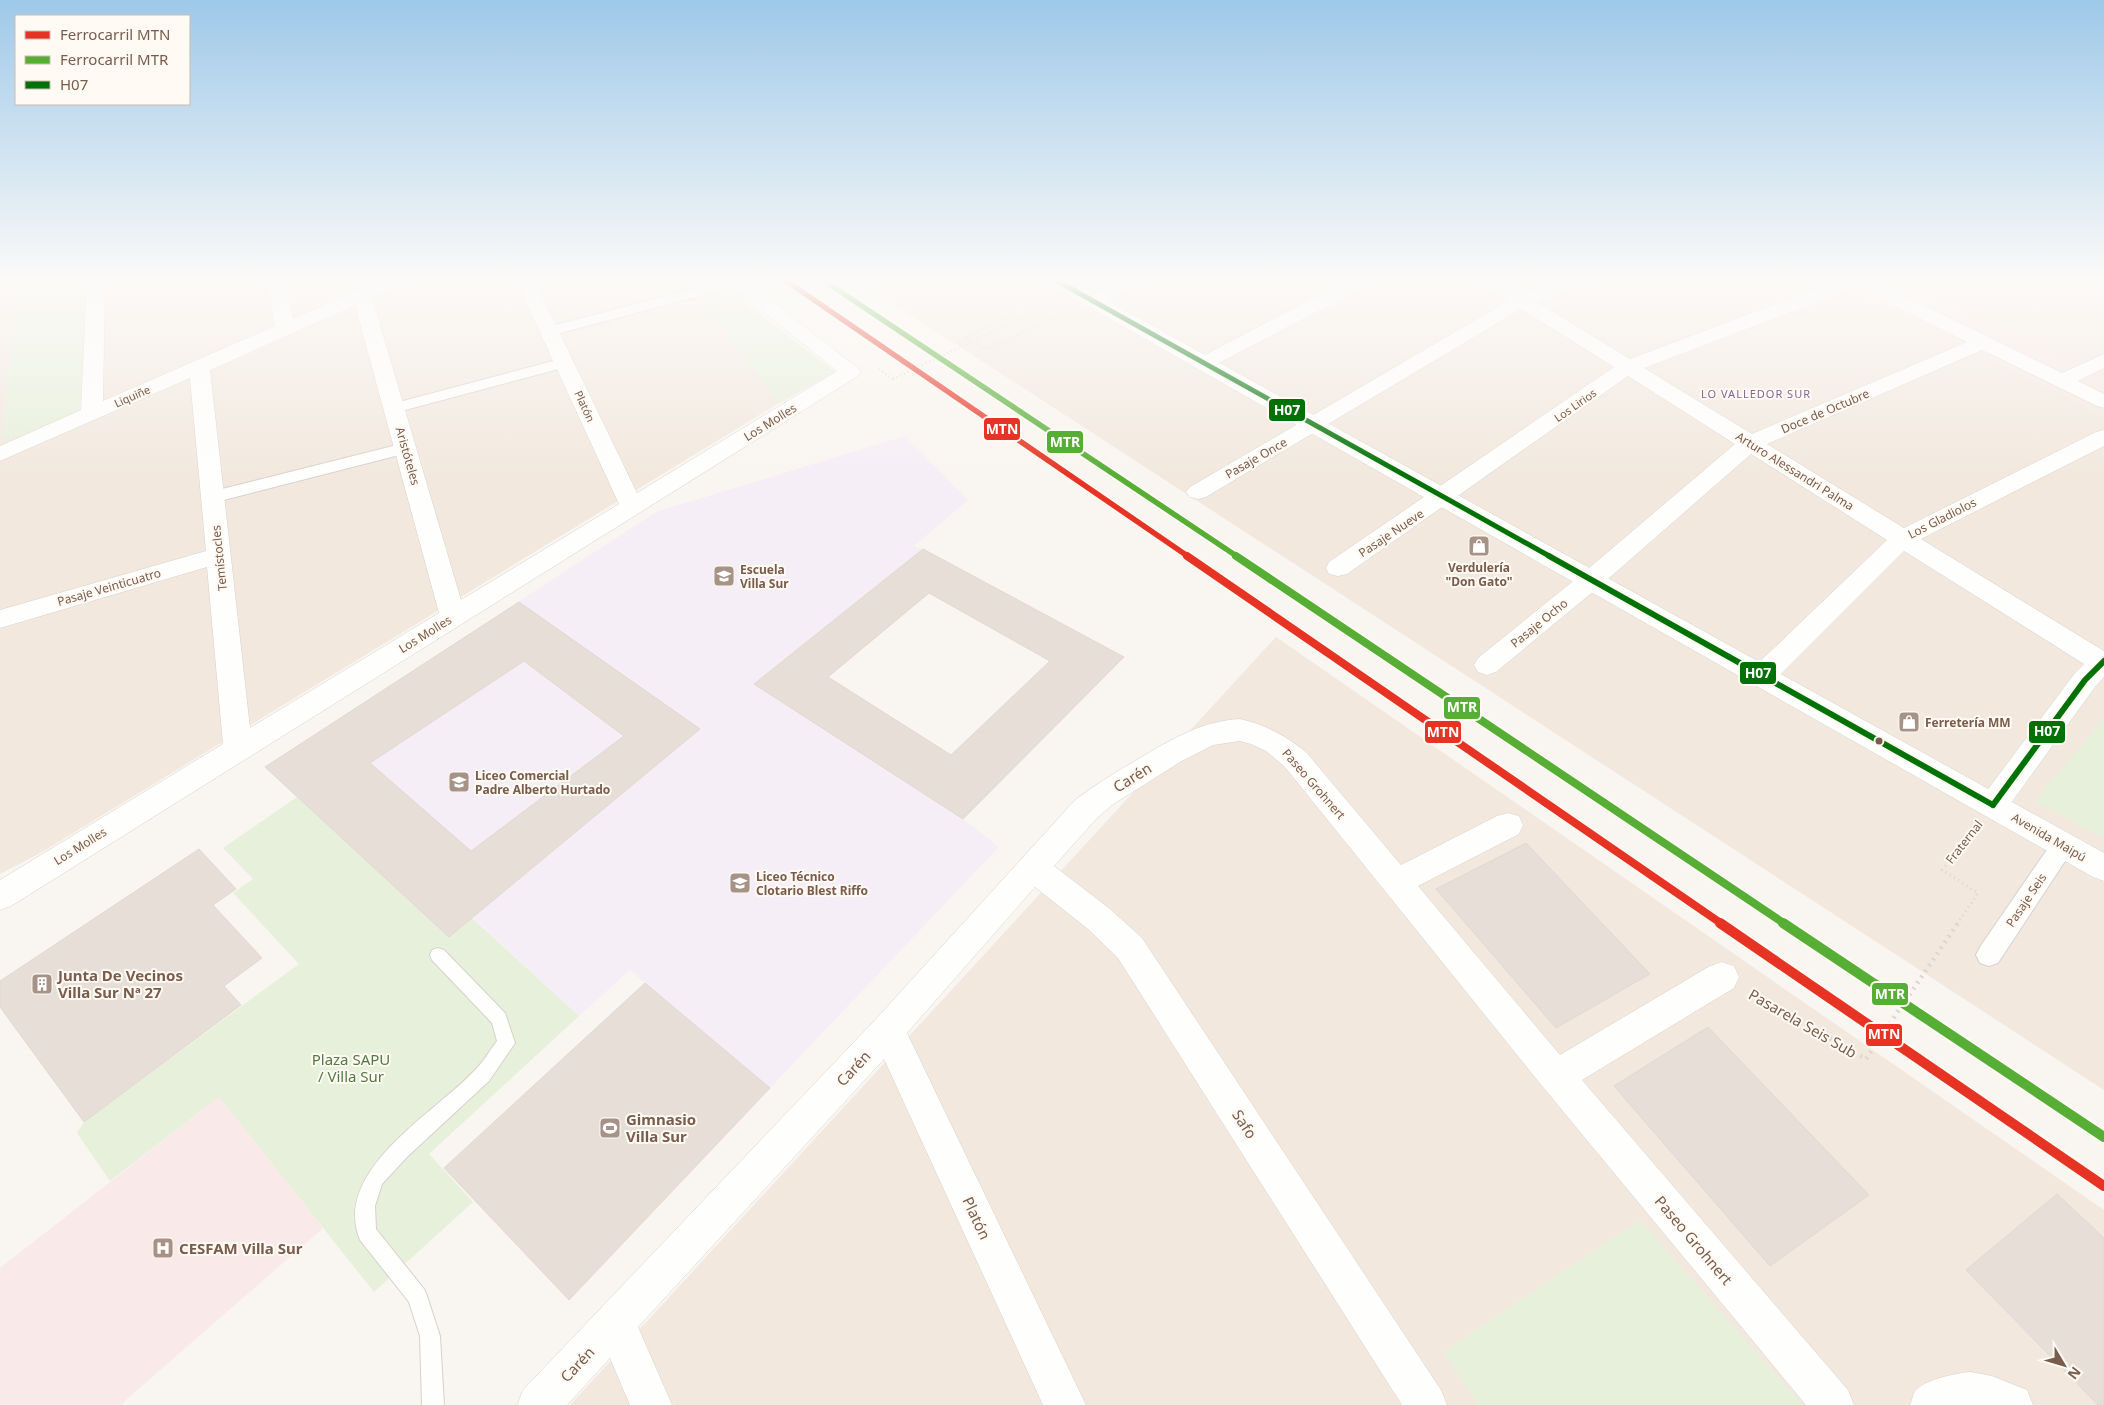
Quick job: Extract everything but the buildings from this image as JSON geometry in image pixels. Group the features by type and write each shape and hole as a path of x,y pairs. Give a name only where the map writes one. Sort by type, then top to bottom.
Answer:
{"street":[{"path":"92,413 94,344"},
{"name":"Liquiñe","path":"0,454 252,344"},
{"name":"Aristóteles","path":"376,344 453,617"},
{"name":"Platón","path":"555,344 632,507"},
{"name":"Los Molles","path":"0,896 851,372 815,344"},
{"name":"Avenida Maipú","path":"1169,344 2104,868"},
{"path":"1204,363 1241,344"},
{"name":"Pasaje Once","path":"1198,492 1450,344"},
{"name":"Arturo Alessandri Palma","path":"1590,344 2103,662"},
{"name":"Los Lirios","path":"1443,497 1628,367 1690,344"},
{"name":"Doce de Octubre","path":"1591,580 1750,443 1979,344"},
{"path":"1986,344 2104,402"},
{"path":"2062,381 2104,360"},
{"path":"394,408 564,363"},
{"name":"Temístocles","path":"199,367 238,750"},
{"name":"Los Gladiolos","path":"1762,676 1903,538 2104,437"},
{"path":"212,497 405,448"},
{"name":"Pasaje Nueve","path":"1338,568 1443,497"},
{"name":"Pasaje Veinticuatro","path":"0,619 219,555"},
{"name":"Pasaje Ocho","path":"1487,665 1591,580"},
{"path":"1993,805 2085,680 2103,662"},
{"name":"Paseo Grohnert","path":"1180,747 1200,737 1230,730 1252,732 1271,740 1296,759 1555,1075 1833,1405"},
{"name":"Carén","path":"538,1405 888,1030 1035,869 1086,809 1102,795 1180,747"},
{"path":"1396,882 1508,825"},
{"name":"Pasaje Seis","path":"1989,955 2063,845"},
{"name":"Safo","path":"1035,869 1099,919 1130,948 1426,1405"},
{"path":"1555,1075 1576,1065 1722,977"},
{"name":"Platón","path":"888,1030 1065,1405"},
{"path":"616,1323 651,1405"},
{"path":"1932,1405 1943,1397 1962,1393 1981,1394 2012,1405"}],"lane":[{"path":"433,1405 430,1336 416,1296 367,1232 365,1206 376,1178 401,1149 483,1075 506,1044 499,1018 438,955"}],"path":[{"path":"893,379 967,344"},
{"path":"975,344 984,349 996,344"},
{"name":"Fraternal","path":"1978,893 1942,870 1993,805"},
{"name":"Pasarela Seis Sub","path":"1722,977 1866,1059 1978,893"}],"shaded area":[{"path":"0,344 798,344 835,372 779,403 42,852 0,874"},
{"path":"955,344 2104,344 2104,1090"},
{"path":"1960,344 2031,344 2104,378 2104,416"},
{"path":"905,436 968,500 914,546 923,549 754,684 963,819 999,847 770,1088 630,970 579,1016 473,918 449,937 265,767 656,512"},
{"path":"1276,637 2104,1210 2104,1405 570,1405"},
{"name":"CESFAM Villa Sur","path":"219,1097 323,1228 120,1405 0,1405 0,1268"}],"green space":[{"path":"11,344 87,344 86,409 32,433 11,437 2,436"},
{"path":"735,344 798,344 835,372 779,403"},
{"path":"2104,718 2104,839 2035,801"},
{"name":"Plaza SAPU / Villa Sur","path":"297,797 449,937 472,918 579,1016 429,1154 473,1202 374,1292 219,1097 110,1181 77,1133 84,1122 299,964 233,893 253,879 223,848"},
{"path":"1640,1220 1803,1405 1479,1405 1443,1352"}],"rail line":[{"name":"MTN","path":"877,344 2104,1186"},
{"name":"MTR","path":"918,344 2104,1137"}],"transit line":[{"name":"H07","path":"1169,344 1993,805"},
{"name":"H07","path":"1993,805 2085,680 2104,661"}],"place":[{"name":"Verdulería \"Don Gato\"","path":"1479,546"},
{"name":"Escuela Villa Sur","path":"724,576"},
{"name":"Ferretería MM","path":"1909,722"},
{"name":"Liceo Comercial Padre Alberto Hurtado","path":"459,782"},
{"name":"Liceo Técnico Clotario Blest Riffo","path":"740,883"},
{"name":"Junta De Vecinos Villa Sur Nª 27","path":"42,984"},
{"name":"Gimnasio Villa Sur","path":"610,1128"},
{"name":"CESFAM Villa Sur","path":"163,1248"}],"district":[{"name":"LO VALLEDOR SUR","path":"1756,393"}]}
